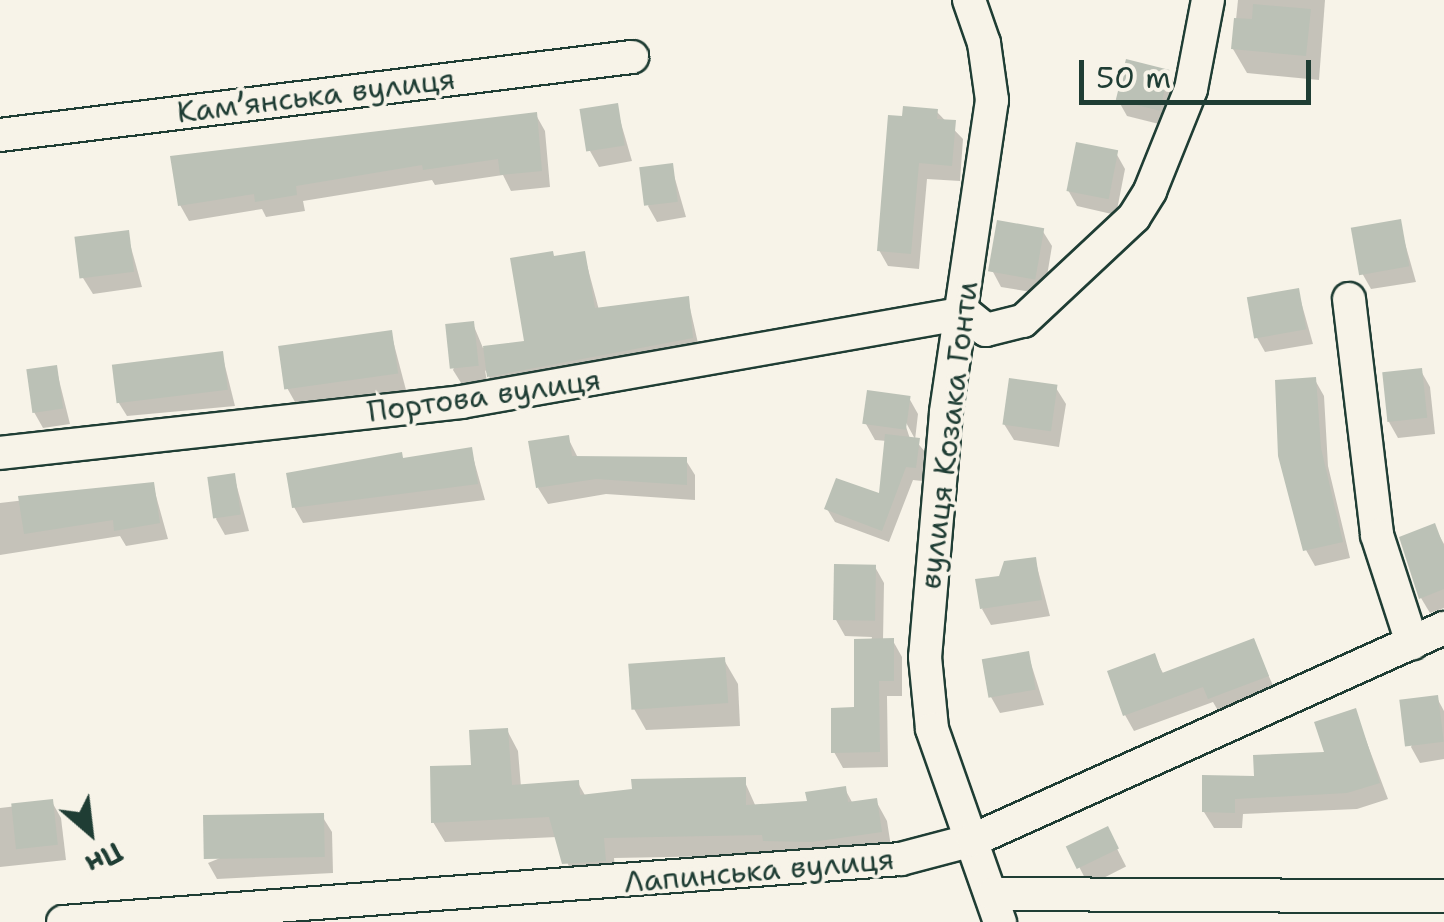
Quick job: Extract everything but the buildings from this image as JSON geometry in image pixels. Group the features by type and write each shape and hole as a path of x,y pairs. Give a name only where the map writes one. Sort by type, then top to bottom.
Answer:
{"street":[{"name":"вулиця Козака Гонти","path":"969,0 984,43 992,100 931,538 926,656 932,729 996,908"},
{"path":"965,313 986,330 1022,321 1134,217 1174,142 1208,0"},
{"name":"Камʼянська вулиця","path":"0,136 632,57"},
{"path":"1350,299 1376,535 1412,643"},
{"name":"Портова вулиця","path":"0,453 461,402 965,313"},
{"name":"Лапинська вулиця","path":"64,922 673,881 902,859 973,840 1444,628"},
{"path":"996,908 1444,896"}]}
